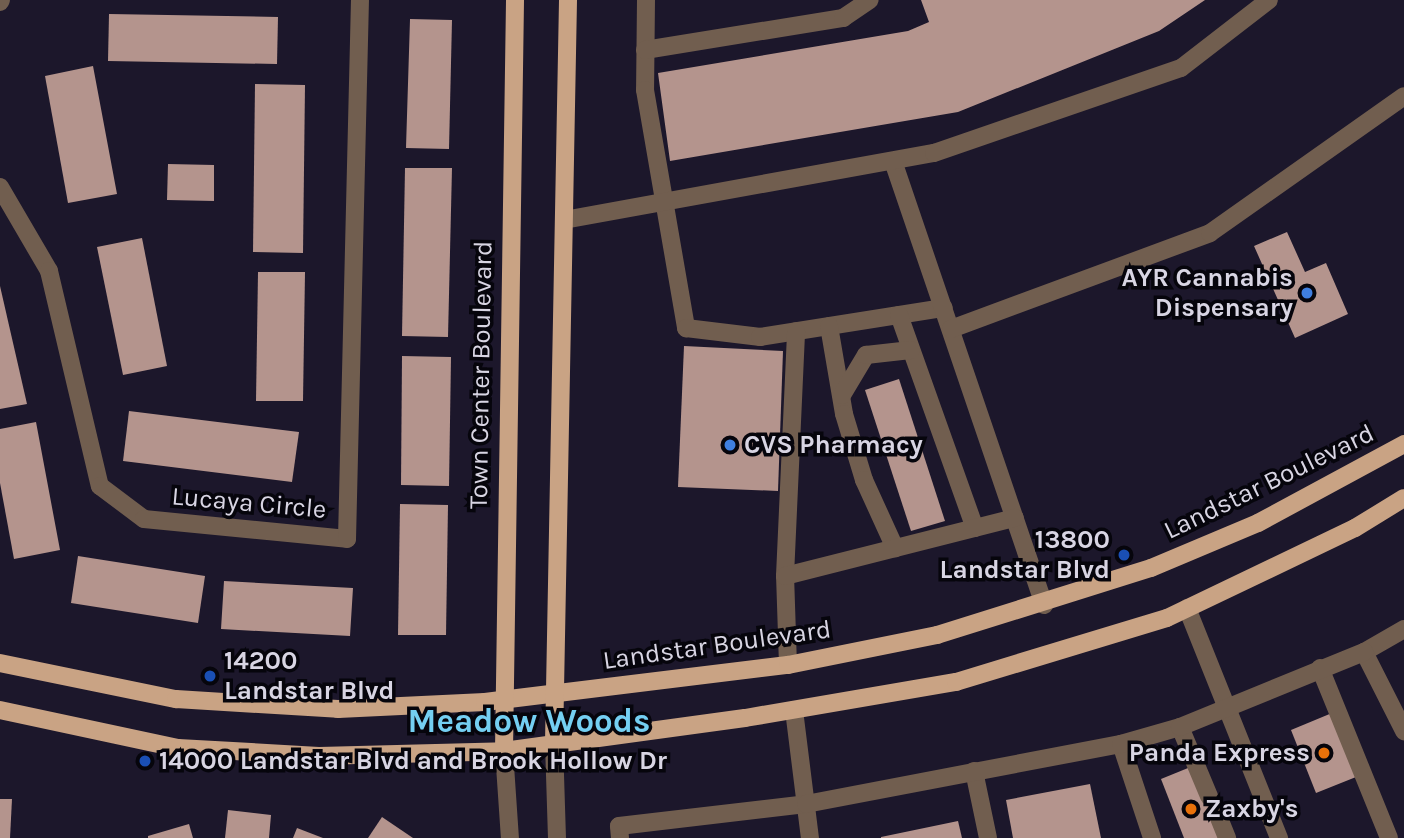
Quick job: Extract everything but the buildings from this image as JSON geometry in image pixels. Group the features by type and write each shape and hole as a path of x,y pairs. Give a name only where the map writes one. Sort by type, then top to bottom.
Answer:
{"main road":[{"name":"Town Center Boulevard","path":"504,751 501,700 515,0"},
{"path":"554,743 568,0"},
{"name":"Landstar Boulevard","path":"0,663 176,699 338,709 501,700 788,665 937,635 1044,605 1151,568 1258,523 1404,444"},
{"path":"0,710 178,748 319,756 504,751 794,710 956,682 1187,608 1355,528 1404,498"}],"street":[{"name":"Lucaya Circle","path":"0,190 49,271 100,486 144,519 347,539 360,0"},
{"path":"646,0 645,90 661,198 686,328 760,337 944,308"},
{"path":"645,50 843,18 870,0"},
{"path":"565,220 661,198 934,153 1181,68 1269,0"},
{"path":"951,329 1210,233 1404,96"},
{"path":"893,161 1044,605"},
{"path":"899,315 975,528"},
{"path":"830,326 842,395 864,480 895,548"},
{"path":"788,665 785,576 796,331"},
{"path":"842,395 866,355 911,351"},
{"path":"785,576 1016,517"},
{"path":"1187,608 1279,838"},
{"path":"620,838 619,826 806,804 1121,744 1180,727 1364,652 1404,629"},
{"path":"1364,652 1404,731"},
{"path":"1320,668 1389,838"},
{"path":"794,710 810,838"},
{"path":"1180,727 1209,796"},
{"path":"554,743 556,838"},
{"path":"1121,744 1152,838"},
{"path":"504,751 510,838"},
{"path":"974,771 988,838"},
{"path":"1217,813 1227,838"}],"place":[{"name":"AYR Cannabis Dispensary","path":"1307,293"},
{"name":"CVS Pharmacy","path":"730,445"},
{"name":"13800 Landstar Blvd","path":"1124,555"},
{"name":"14200 Landstar Blvd","path":"210,676"},
{"name":"Panda Express","path":"1324,753"},
{"name":"14000 Landstar Blvd and Brook Hollow Dr","path":"145,761"},
{"name":"Zaxby's","path":"1191,809"}],"district":[{"name":"Meadow Woods","path":"529,722"}]}
